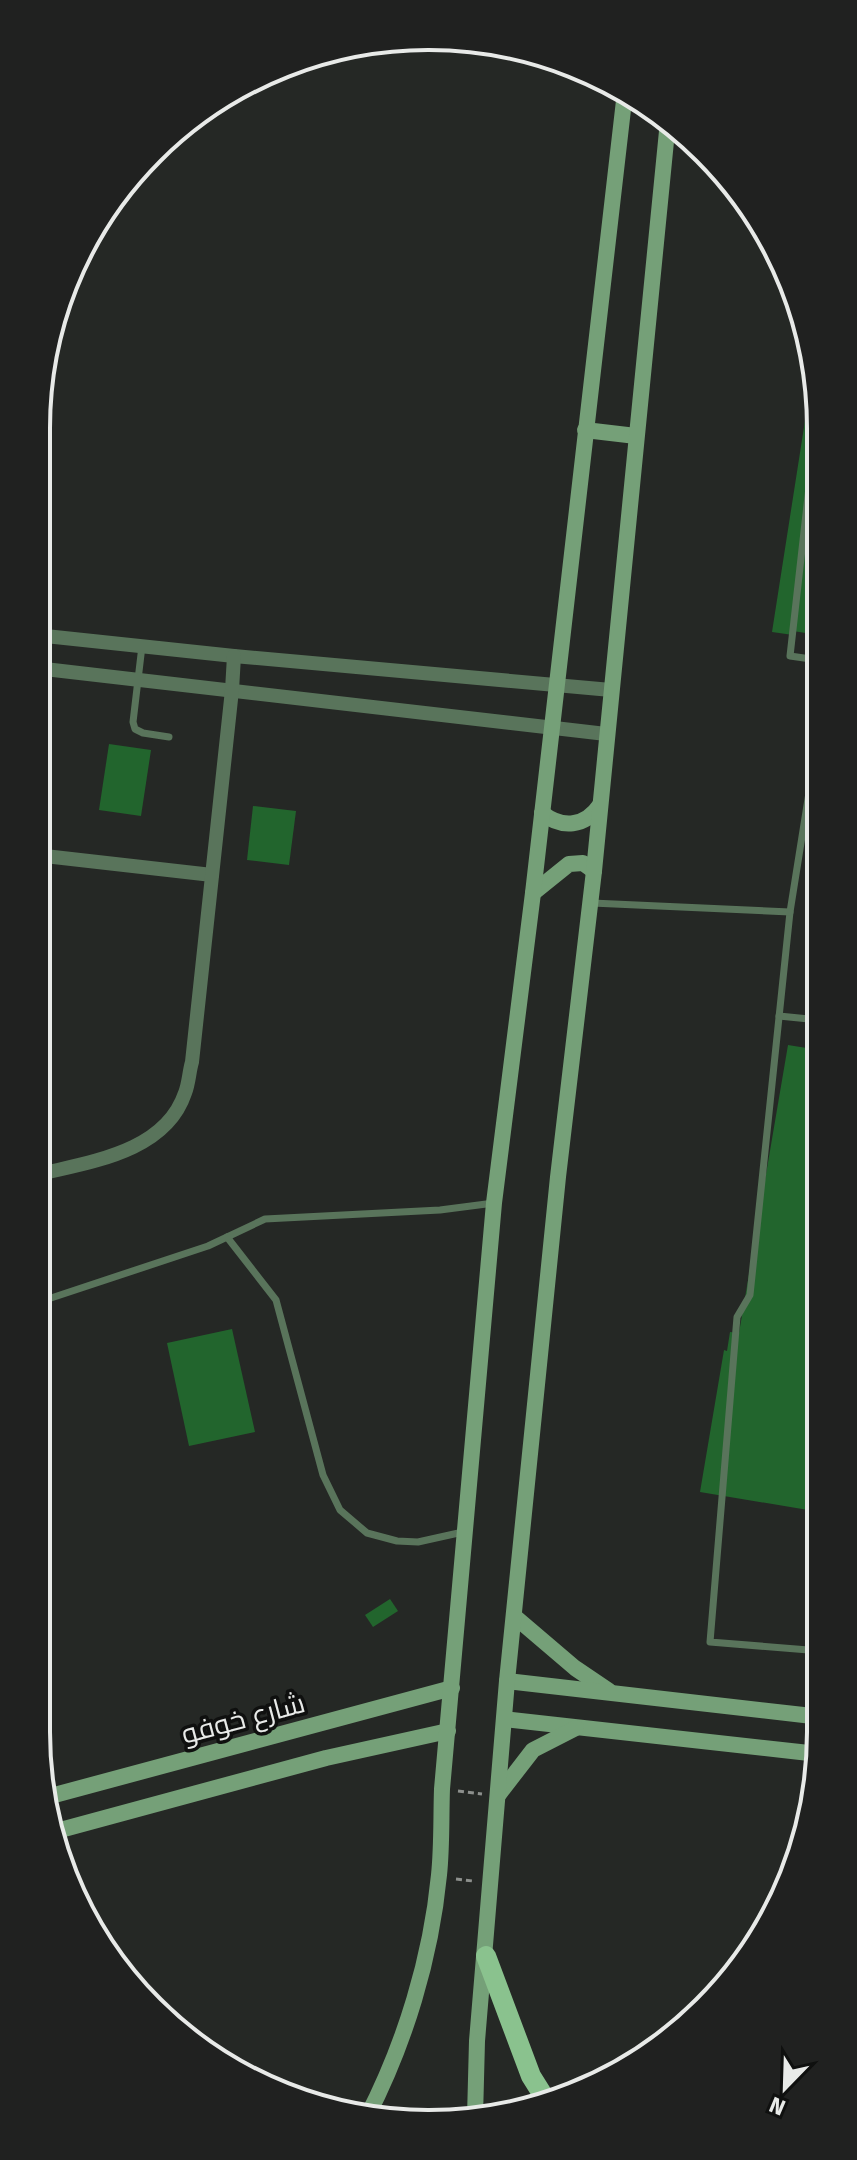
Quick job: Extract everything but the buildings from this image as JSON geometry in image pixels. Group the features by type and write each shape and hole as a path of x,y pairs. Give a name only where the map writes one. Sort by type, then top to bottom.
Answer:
{"main road":[{"path":"486,1956 531,2076 541,2093"}],"street":[{"path":"372,2106 403,2036 425,1956 439,1876 442,1789 494,1203 533,893 624,104"},
{"path":"475,2107 477,2041 507,1681 558,1177 594,871 667,134"},
{"path":"585,430 636,436"},
{"path":"50,636 611,690"},
{"path":"50,1171 112,1155 142,1143 167,1123 185,1095 192,1062 234,656"},
{"path":"50,670 606,734"},
{"path":"542,813 558,823 578,823 600,805"},
{"path":"50,857 212,875"},
{"path":"533,893 569,864 583,863 594,871"},
{"path":"514,1616 575,1668 610,1692"},
{"path":"507,1681 807,1715"},
{"name":"شارع خوفو","path":"55,1795 452,1688"},
{"path":"504,1719 806,1753"},
{"path":"498,1796 533,1750 577,1727"},
{"path":"63,1829 326,1758 448,1731"}],"lane":[{"path":"807,505 790,656 807,658"},
{"path":"142,646 133,722 135,729 169,737"},
{"path":"807,805 790,912 750,1295 737,1317 710,1642 807,1650"},
{"path":"590,903 790,912"},
{"path":"779,1016 807,1019"},
{"path":"50,1298 208,1246 265,1219 440,1210 494,1203"},
{"path":"227,1237 276,1300 323,1475 340,1510 367,1533 397,1541 418,1542 465,1532"}],"path":[{"path":"442,1789 498,1796"},
{"path":"439,1876 492,1884"}]}
